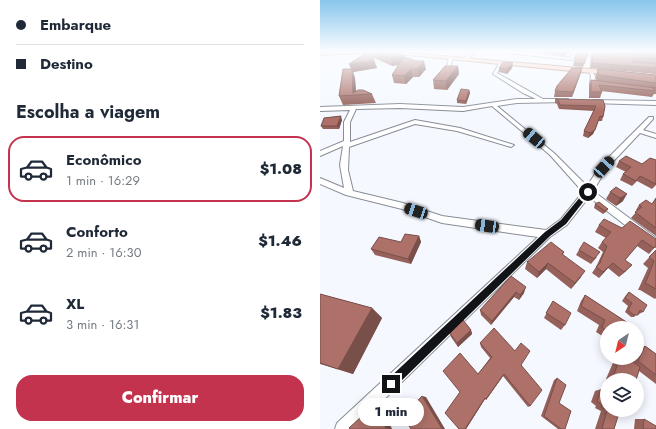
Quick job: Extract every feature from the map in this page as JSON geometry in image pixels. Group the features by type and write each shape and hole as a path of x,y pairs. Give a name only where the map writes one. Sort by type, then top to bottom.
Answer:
{"main road":[{"path":"591,71 619,73"}],"street":[{"path":"496,71 495,73 525,92 543,100"},
{"path":"591,71 593,76 592,82 610,86"},
{"path":"320,109 428,106 463,108 543,100 571,101"},
{"path":"585,102 656,103"},
{"path":"492,104 552,154 588,192 656,242"},
{"path":"349,193 343,161 346,144 347,120 355,107"},
{"path":"343,429 547,234 564,222 588,192 604,167 651,118"},
{"path":"320,154 415,122 458,129 511,145"},
{"path":"638,130 656,136"},
{"path":"320,182 349,193 403,206 442,219 547,234"}],"building":[{"path":"343,71 352,71 353,93 358,90 363,90 372,94 339,96"},
{"path":"395,71 409,71 404,76 392,75"},
{"path":"441,71 454,71 446,81 433,80"},
{"path":"569,71 581,71 573,92 555,91 557,86"},
{"path":"598,71 618,71 656,75 656,83 598,75"},
{"path":"591,80 652,88 655,91 599,85 602,92 591,92"},
{"path":"461,89 469,90 466,101 457,100"},
{"path":"558,99 603,100 605,106 603,117 600,116 595,130 590,133 584,131 596,106 560,105"},
{"path":"341,116 337,126 321,126 324,118"},
{"path":"626,156 642,164 650,158 656,160 656,184 640,176 636,181 623,174 631,167 619,161"},
{"path":"616,187 627,194 620,198 610,192"},
{"path":"656,198 656,228 635,212 642,207 639,205 646,200 652,204"},
{"path":"599,202 608,209 605,211 595,204"},
{"path":"604,219 622,228 630,221 656,239 656,246 654,248 642,240 625,260 632,265 624,272 613,263 603,272 596,267 601,262 607,246 602,242 611,232 599,225"},
{"path":"405,234 419,236 408,259 371,249 379,237 401,242"},
{"path":"551,242 564,252 562,254 585,271 575,283 548,263 539,272 527,262"},
{"path":"584,242 600,252 594,259 579,250"},
{"path":"656,250 656,289 645,284 654,261 649,257"},
{"path":"511,276 526,287 520,295 516,292 492,321 480,310"},
{"path":"629,292 647,305 643,312 640,310 638,315 634,315 628,310 632,303 625,298"},
{"path":"320,294 372,308 338,369 320,363"},
{"path":"585,295 625,321 605,321 581,306"},
{"path":"553,301 571,313 565,325 546,313"},
{"path":"463,320 471,330 457,343 449,332"},
{"path":"494,328 515,351 521,343 530,351 521,365 542,390 530,406 504,374 486,399 485,398 465,429 459,429 445,413 460,392 443,371 460,353 478,374 492,357 480,343"},
{"path":"645,346 656,354 656,375 643,365"},
{"path":"617,365 637,365 640,367 638,373 614,373"},
{"path":"557,378 566,385 559,403 571,411 565,429 561,429 544,416"},
{"path":"600,392 600,403 597,401"},
{"path":"422,396 442,429 411,429 403,416"},
{"path":"375,404 386,429 349,428"},
{"path":"605,417 618,417 614,429 602,429"},
{"path":"644,419 656,426 656,429 643,429"}],"route":[{"path":"391,384 547,234 564,222 588,192"}]}
